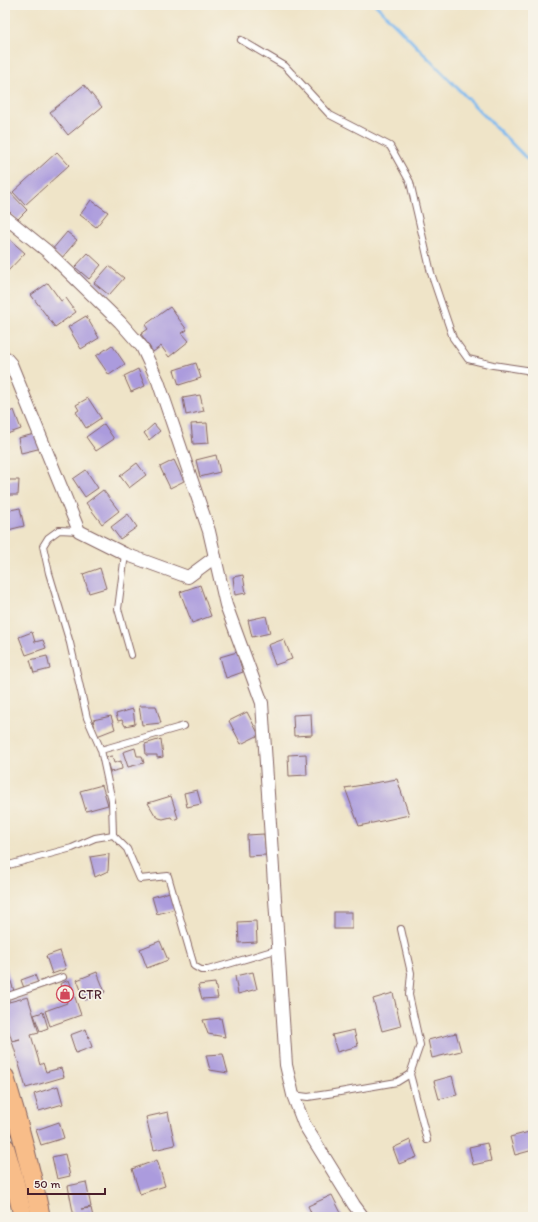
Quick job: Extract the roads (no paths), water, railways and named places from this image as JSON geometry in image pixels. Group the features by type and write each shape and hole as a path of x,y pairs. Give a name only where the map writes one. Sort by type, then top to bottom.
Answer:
{"main road":[{"path":"5,1077 11,1120 33,1177 41,1217"},
{"path":"5,1147 22,1217"}],"street":[{"path":"5,217 47,251 120,322 142,347 158,381 209,531 226,605 262,703 286,1065 293,1095 304,1124 363,1217"},
{"path":"5,357 11,364 80,531 125,554 188,577 215,556"}],"lane":[{"path":"242,40 285,66 330,115 390,146 410,182 432,273 454,338 468,359 493,365 526,370 533,374"},
{"path":"80,531 59,530 48,538 43,546 49,573 70,643 87,718 101,750 112,801 112,835 127,849 140,879 168,876 194,966 201,970 208,970 279,949"},
{"path":"125,554 118,609 131,656"},
{"path":"101,750 184,726"},
{"path":"5,866 72,848 95,838 112,835"},
{"path":"401,928 412,973 409,995 420,1045 410,1074 427,1140"},
{"path":"5,998 63,977"},
{"path":"293,1095 308,1097 397,1082 410,1074"}],"waterway":[{"path":"376,5 533,165"}],"place":[{"name":"CTR","path":"65,994"}]}
